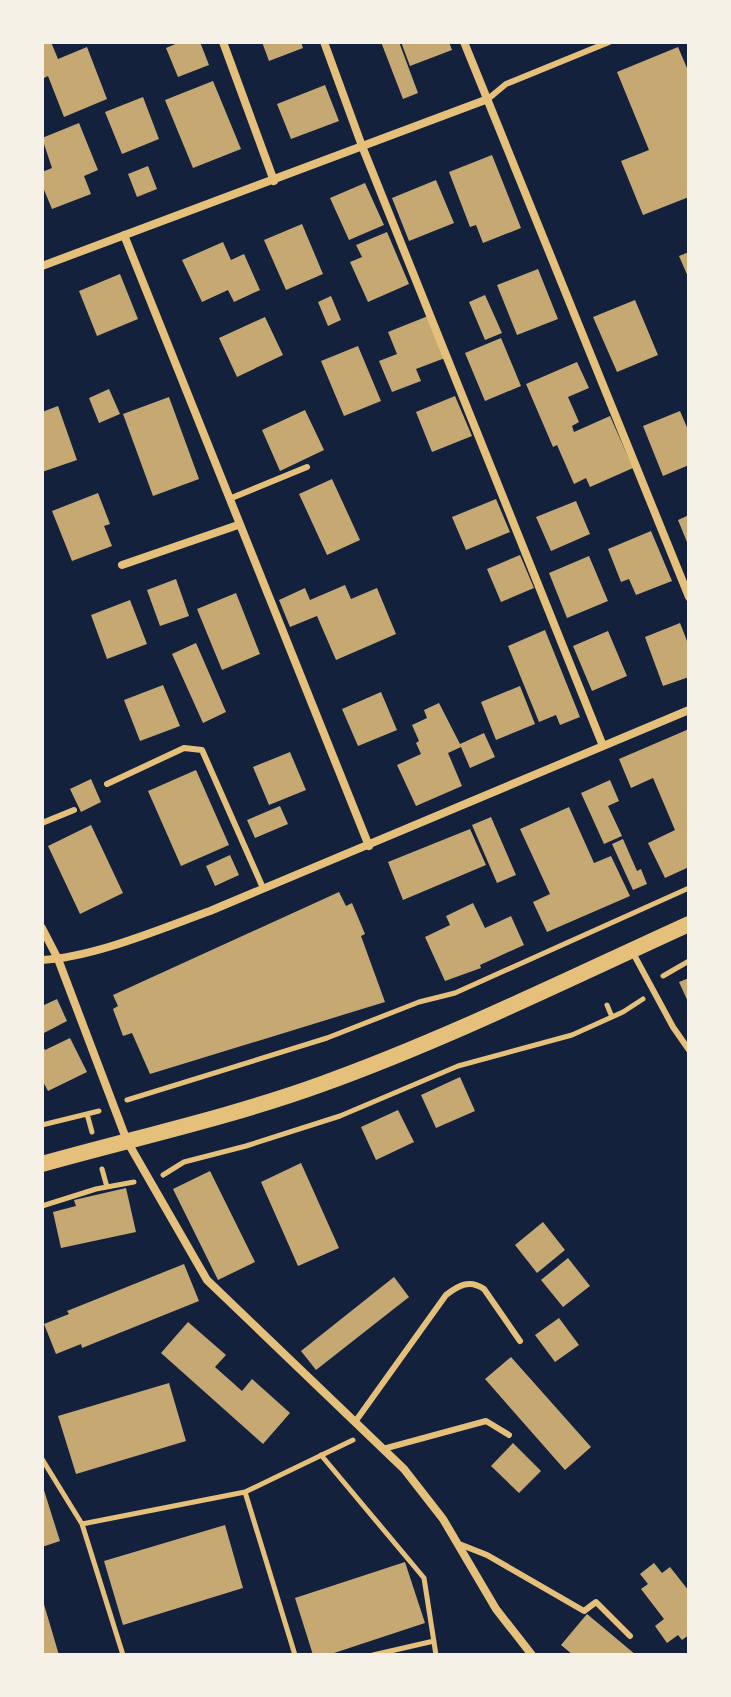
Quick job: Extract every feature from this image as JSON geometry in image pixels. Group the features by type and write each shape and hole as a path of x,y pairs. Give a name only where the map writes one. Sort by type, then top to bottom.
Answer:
{"main road":[{"path":"42,1164 197,1122 334,1080 406,1052 689,924"}],"street":[{"path":"223,42 274,181"},
{"path":"324,42 362,146 603,746"},
{"path":"464,42 689,597"},
{"path":"42,266 488,99"},
{"path":"124,235 369,846"},
{"path":"122,565 238,525"},
{"path":"42,960 58,959 135,938 210,911 689,710"},
{"path":"42,928 58,959 127,1141 207,1280 404,1469 459,1544 496,1609 532,1655"}],"lane":[{"path":"488,99 506,84 609,42"},
{"path":"229,499 307,467"},
{"path":"107,784 184,748 202,750 263,888"},
{"path":"42,823 74,810"},
{"path":"631,950 689,1050"},
{"path":"355,1422 446,1295 460,1284 477,1284 484,1289 520,1341"},
{"path":"383,1449 486,1421 509,1435"},
{"path":"459,1544 487,1555 584,1611 596,1602 630,1636"}],"path":[{"path":"125,1100 327,1038 419,1002 455,993 689,888"},
{"path":"665,974 689,961"},
{"path":"165,1174 184,1162 340,1116 458,1066 572,1035 644,998"},
{"path":"607,1005 612,1017"},
{"path":"42,1125 98,1111"},
{"path":"42,1206 127,1183"},
{"path":"82,1524 245,1492 367,1433"},
{"path":"321,1455 424,1578 436,1655"},
{"path":"42,1459 82,1524 123,1655"},
{"path":"245,1492 295,1655"},
{"path":"373,1655 434,1641"}],"building":[{"path":"42,42 51,42 58,59 87,47 107,99 64,117 48,76 42,79"},
{"path":"180,42 200,42 209,65 178,77 166,48"},
{"path":"262,42 301,42 303,48 269,61"},
{"path":"381,42 399,42 418,93 403,99"},
{"path":"401,42 449,42 452,50 410,66"},
{"path":"678,47 689,67 689,197 643,215 621,161 649,150 617,72"},
{"path":"213,81 241,149 193,168 165,100"},
{"path":"325,85 339,121 291,139 277,104"},
{"path":"143,97 159,139 122,154 105,112"},
{"path":"79,123 98,170 84,176 91,194 52,209 42,185 42,172 52,168 42,138"},
{"path":"492,155 521,228 483,243 476,225 470,227 449,172"},
{"path":"148,166 157,189 137,197 128,174"},
{"path":"436,180 454,223 409,241 392,198"},
{"path":"365,183 384,225 349,240 330,198"},
{"path":"302,224 323,274 286,290 264,240"},
{"path":"387,232 409,284 368,302 350,262 362,257 356,245"},
{"path":"223,242 231,260 244,254 260,290 234,302 228,290 202,302 182,260"},
{"path":"689,252 689,279 679,256"},
{"path":"538,269 558,319 517,335 497,285"},
{"path":"120,274 138,319 97,336 79,291"},
{"path":"485,295 502,333 485,340 469,302"},
{"path":"331,296 341,320 328,326 318,302"},
{"path":"635,300 658,355 617,372 593,317"},
{"path":"428,316 445,358 416,369 421,381 392,392 379,361 397,354 388,332"},
{"path":"265,317 283,355 237,377 219,338"},
{"path":"501,338 521,386 485,401 465,353"},
{"path":"358,346 381,401 344,416 321,361"},
{"path":"577,362 589,388 568,397 579,422 572,426 574,432 610,416 633,468 590,487 586,478 574,484 557,445 553,447 526,384"},
{"path":"109,389 120,414 99,423 89,398"},
{"path":"455,396 472,436 432,452 416,412"},
{"path":"169,397 199,479 153,496 123,414"},
{"path":"58,406 77,460 42,472 42,412"},
{"path":"305,410 324,450 280,471 262,430"},
{"path":"680,411 689,432 689,465 663,476 643,426"},
{"path":"332,479 360,540 327,555 299,494"},
{"path":"98,493 110,524 104,526 112,546 72,561 52,511"},
{"path":"496,499 510,532 466,550 452,517"},
{"path":"576,501 590,534 551,551 536,517"},
{"path":"689,515 689,547 678,520"},
{"path":"651,531 672,581 636,595 629,579 621,582 608,549"},
{"path":"520,555 534,588 501,602 487,569"},
{"path":"589,556 608,601 567,618 549,573"},
{"path":"176,579 189,616 160,626 147,590"},
{"path":"345,585 351,599 377,588 396,634 336,660 317,616 290,627 279,600 305,588 310,600"},
{"path":"236,593 260,654 222,670 197,609"},
{"path":"130,600 147,644 107,659 91,615"},
{"path":"680,623 689,646 689,677 663,686 645,637"},
{"path":"545,630 580,717 560,725 556,715 539,722 508,646"},
{"path":"608,631 627,676 592,691 573,646"},
{"path":"196,643 226,712 203,723 172,654"},
{"path":"163,685 180,726 140,741 124,700"},
{"path":"520,686 535,724 496,740 481,702"},
{"path":"381,692 397,730 358,746 342,709"},
{"path":"439,703 460,744 484,733 495,757 470,768 461,747 448,753 462,786 416,806 397,765 421,754 412,725 427,718 424,710"},
{"path":"689,729 689,867 665,878 648,843 675,830 653,778 631,788 619,759"},
{"path":"290,752 306,790 269,805 253,767"},
{"path":"196,770 229,845 181,866 148,791"},
{"path":"91,779 101,802 81,812 70,789"},
{"path":"610,780 619,801 608,806 622,836 604,844 581,793"},
{"path":"280,806 288,824 255,838 247,820"},
{"path":"569,807 594,863 611,856 630,896 547,932 533,902 550,894 520,829"},
{"path":"491,817 516,875 497,883 472,825"},
{"path":"91,825 123,893 80,914 48,846"},
{"path":"470,829 486,865 403,900 388,862"},
{"path":"623,839 637,871 641,869 647,884 633,890 612,844"},
{"path":"230,855 239,875 215,886 206,866"},
{"path":"339,892 346,906 352,903 365,934 361,936 385,1002 150,1074 132,1033 123,1036 113,1009 118,1006 113,995"},
{"path":"473,903 485,928 511,916 524,945 480,965 481,968 445,981 425,937 450,925 446,916"},
{"path":"689,978 689,1004 679,982"},
{"path":"57,999 67,1021 42,1034 42,1006"},
{"path":"70,1038 87,1072 48,1091 42,1080 42,1045 45,1050"},
{"path":"460,1077 475,1111 436,1128 421,1095"},
{"path":"398,1110 414,1142 376,1160 361,1127"},
{"path":"301,1163 339,1248 298,1266 261,1182"},
{"path":"210,1171 255,1262 218,1280 173,1189"},
{"path":"126,1188 136,1232 61,1248 53,1212 76,1206 74,1200"},
{"path":"543,1222 565,1250 537,1273 515,1245"},
{"path":"568,1258 590,1286 563,1307 541,1280"},
{"path":"184,1264 199,1301 82,1348 81,1344 56,1354 44,1324 69,1314 67,1311"},
{"path":"394,1277 409,1297 316,1370 301,1351"},
{"path":"559,1318 579,1345 555,1362 535,1335"},
{"path":"188,1322 226,1355 215,1367 242,1391 252,1379 290,1413 263,1444 161,1353"},
{"path":"511,1357 591,1447 565,1470 485,1379"},
{"path":"169,1383 186,1441 76,1474 58,1416"},
{"path":"513,1443 541,1471 519,1493 491,1466"},
{"path":"42,1484 60,1541 42,1547"},
{"path":"225,1525 243,1588 123,1625 104,1561"},
{"path":"405,1562 425,1623 328,1655 313,1655 295,1598"},
{"path":"654,1563 662,1573 670,1567 689,1591 689,1635 682,1640 678,1635 667,1643 655,1626 664,1619 641,1589 648,1584 640,1574"},
{"path":"43,1601 59,1655 42,1655"},
{"path":"587,1614 636,1655 573,1655 561,1645"}]}
